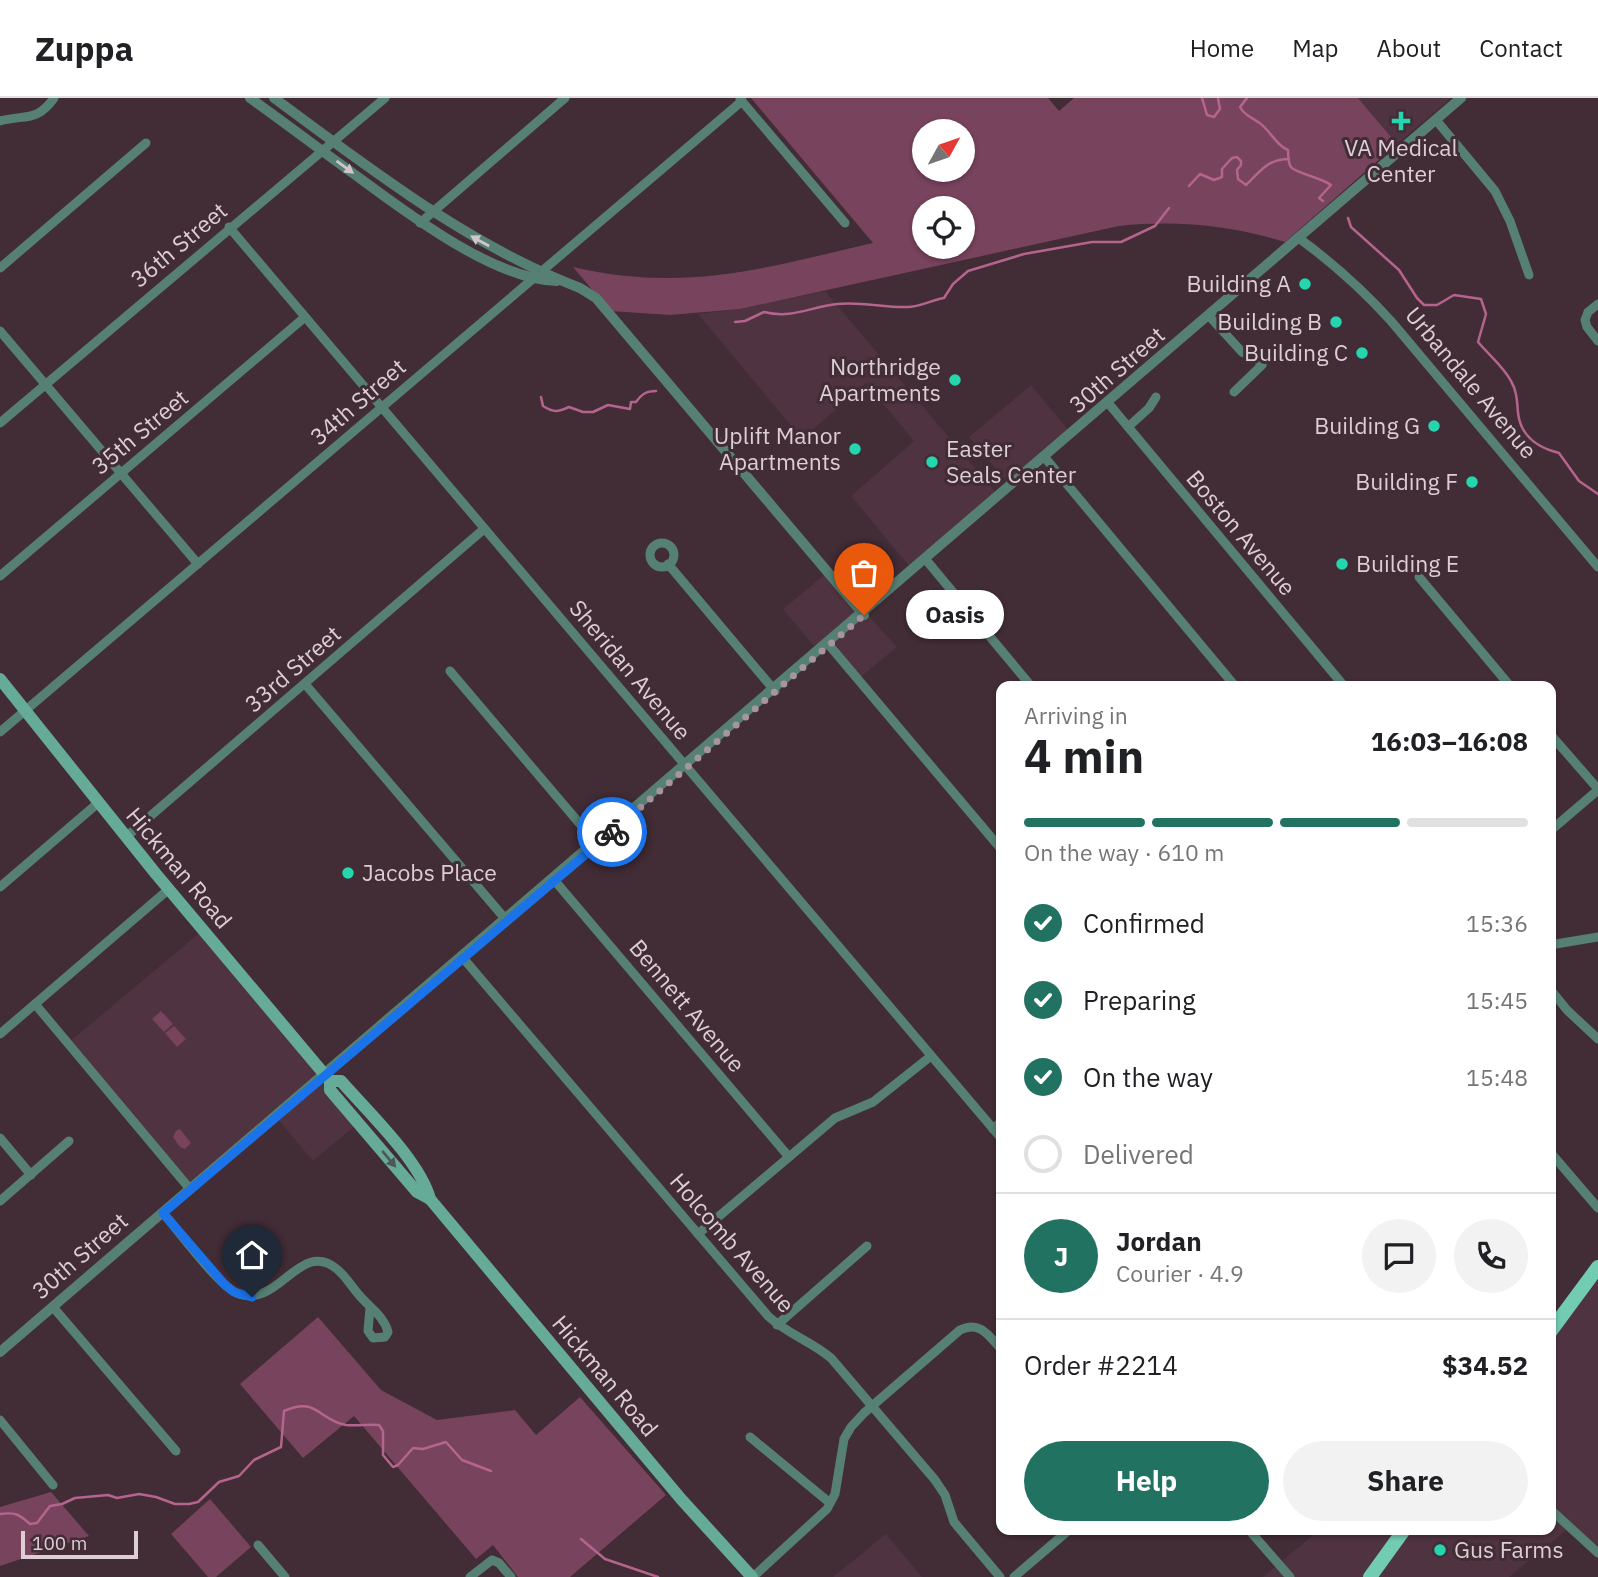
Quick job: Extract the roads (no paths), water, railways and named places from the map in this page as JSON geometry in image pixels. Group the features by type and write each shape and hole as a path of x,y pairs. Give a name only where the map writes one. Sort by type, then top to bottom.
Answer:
{"main road":[{"name":"Hickman Road","path":"0,679 169,890 328,1078 341,1081 388,1135 427,1185 430,1199 681,1499 752,1577"},
{"path":"1556,1324 1598,1268"},
{"path":"1370,1577 1400,1535"}],"street":[{"path":"0,121 33,117 42,112 54,98"},
{"path":"250,98 420,223 464,248 563,281 596,298 864,615"},
{"path":"274,98 433,212 537,274"},
{"name":"36th Street","path":"0,423 385,98"},
{"path":"420,223 565,98"},
{"name":"30th Street","path":"0,1352 190,1189 328,1078 463,958 1046,459 1461,98"},
{"path":"741,100 845,223"},
{"name":"34th Street","path":"0,732 741,100"},
{"path":"1436,120 1495,191 1510,221 1529,275"},
{"path":"0,268 146,143"},
{"name":"Sheridan Avenue","path":"229,227 996,1132"},
{"name":"Urbandale Avenue","path":"1300,239 1363,290 1598,567"},
{"path":"1598,304 1586,316 1587,327 1598,341"},
{"name":"35th Street","path":"0,576 305,317"},
{"path":"1210,317 1242,352 1256,358 1262,365 1234,392"},
{"path":"0,331 198,564"},
{"path":"1128,427 1149,408 1156,397"},
{"name":"Boston Avenue","path":"1109,404 1340,681"},
{"path":"1046,459 1231,681"},
{"name":"33rd Street","path":"126,837 484,528"},
{"path":"927,561 1027,681"},
{"path":"668,564 775,691"},
{"path":"1419,578 1506,681"},
{"path":"829,645 996,843"},
{"path":"450,671 597,844"},
{"path":"305,684 507,921"},
{"path":"1556,741 1598,789 1556,826"},
{"path":"0,887 99,803"},
{"name":"Bennett Avenue","path":"555,881 789,1157"},
{"path":"0,1034 169,890"},
{"path":"1556,943 1598,937"},
{"name":"Holcomb Avenue","path":"463,958 776,1325 816,1346 831,1358 935,1480 945,1495 954,1522 1000,1577"},
{"path":"1556,996 1598,1039"},
{"path":"35,1003 190,1189"},
{"path":"698,1234 835,1118 873,1102 931,1056"},
{"path":"0,1138 31,1175"},
{"path":"0,1201 69,1142"},
{"path":"1556,1159 1598,1208"},
{"path":"163,1213 234,1292 252,1297 260,1296 299,1267 318,1262 337,1270 370,1308"},
{"path":"776,1325 867,1247"},
{"path":"52,1307 176,1451"},
{"path":"752,1577 817,1520 830,1503 835,1494 844,1438 850,1427 960,1329 975,1326 983,1329 996,1343"},
{"path":"0,1420 53,1485"},
{"path":"750,1437 830,1503"},
{"path":"1556,1514 1598,1553"},
{"path":"1014,1577 1063,1535"},
{"path":"1254,1535 1290,1577"},
{"path":"258,1545 285,1577"},
{"path":"470,1577 486,1563 496,1561 511,1577"}],"waterway":[{"path":"1202,98 1207,115 1214,117 1220,109 1218,98"},
{"path":"1247,98 1240,107 1288,150 1291,167 1331,185 1319,198 1323,201"},
{"path":"1189,186 1200,174 1214,180 1222,177 1222,169 1232,158 1237,157 1241,161 1237,170 1238,179 1246,185 1269,164 1289,159"},
{"path":"735,322 745,321 764,312 783,314 837,304 917,306 944,298 953,284 968,271 1024,254 1092,242 1121,242 1155,226 1169,208"},
{"path":"1348,218 1351,227 1399,270 1424,305 1437,305 1454,295 1481,299 1486,314 1478,342 1504,370 1513,385 1523,429 1538,445 1559,453 1579,481 1598,494"},
{"path":"541,397 543,406 553,411 569,407 593,412 608,405 630,409 631,402 636,402 647,392 656,391"},
{"path":"0,1514 13,1514 30,1524 37,1523 50,1506 75,1498 108,1495 117,1498 139,1494 175,1504 198,1502 219,1482 239,1476 254,1460 281,1447 284,1411 304,1406 346,1425 379,1425 383,1431 383,1455 393,1467 413,1448 423,1449 446,1442 462,1460 491,1471"},
{"path":"581,1539 605,1559 658,1577"}],"place":[{"name":"VA Medical Center","path":"1401,121"},
{"name":"Building A","path":"1305,284"},
{"name":"Building B","path":"1336,322"},
{"name":"Building C","path":"1362,353"},
{"name":"Northridge Apartments","path":"955,380"},
{"name":"Building G","path":"1434,426"},
{"name":"Uplift Manor Apartments","path":"855,449"},
{"name":"Easter Seals Center","path":"932,462"},
{"name":"Building F","path":"1472,482"},
{"name":"Building E","path":"1342,564"},
{"name":"Oasis","path":"864,615"},
{"name":"Jacobs Place","path":"348,873"},
{"name":"Gus Farms","path":"1440,1550"}]}
